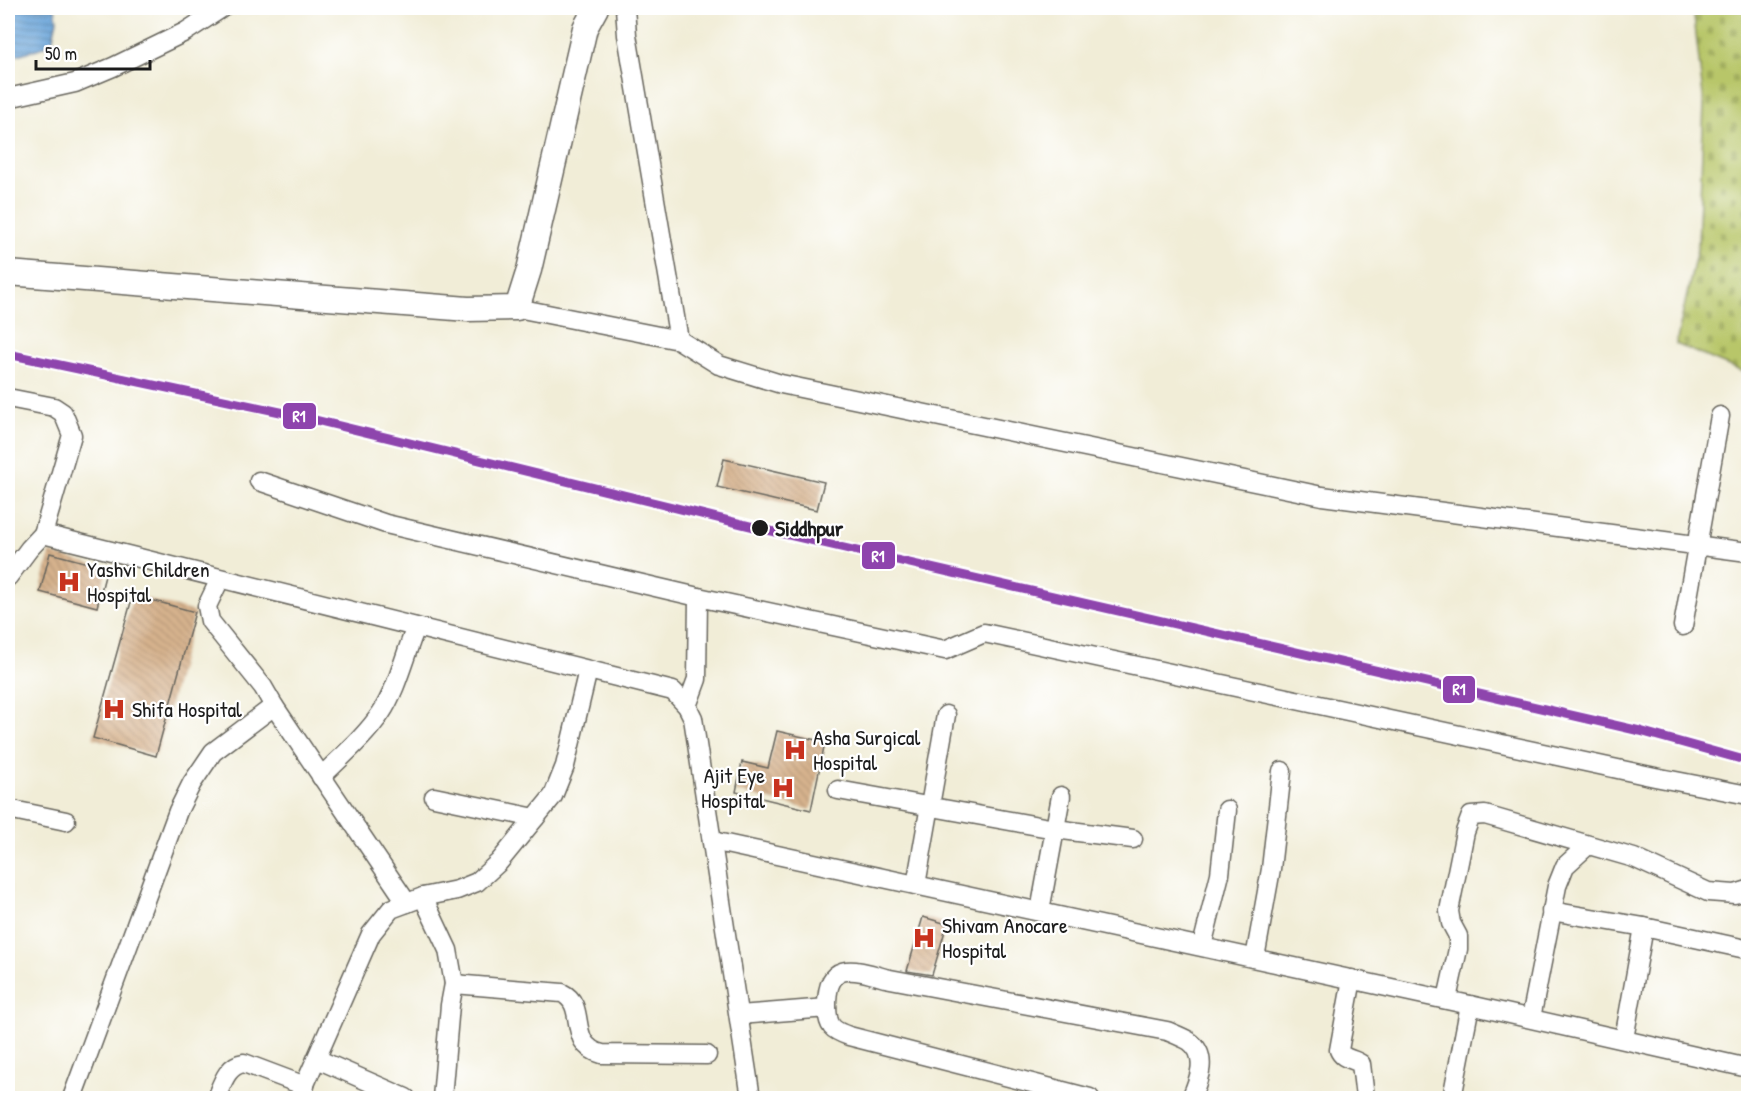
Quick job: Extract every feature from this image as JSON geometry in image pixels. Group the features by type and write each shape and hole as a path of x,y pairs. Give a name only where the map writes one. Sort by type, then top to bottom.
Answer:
{"main road":[{"path":"8,273 468,309 517,308 529,270 585,28 596,8"}],"street":[{"path":"8,98 75,83 185,32 222,8"},
{"path":"625,8 627,35 679,340"},
{"path":"517,308 679,340 719,365 781,384 1322,496 1749,552"},
{"path":"8,399 54,407 63,413 72,435 43,534 8,577"},
{"path":"1683,626 1720,416"},
{"path":"259,481 386,524 698,597 945,650 984,633 1655,777 1749,795"},
{"path":"43,534 673,691 687,706 693,718 752,1098"},
{"path":"220,579 207,606 210,621 263,687 321,777 415,900 448,950 454,984 442,1098"},
{"path":"687,706 697,679 698,597"},
{"path":"321,777 380,714 389,698 416,627"},
{"path":"216,1098 228,1072 236,1064 244,1063 302,1092 371,934 391,909 477,882 499,862 553,796 565,766 588,670"},
{"path":"72,1098 178,811 192,783 213,752 274,706"},
{"path":"916,885 946,715"},
{"path":"1255,958 1271,869 1282,771"},
{"path":"838,790 1055,829 1133,839"},
{"path":"1040,911 1061,796"},
{"path":"434,797 535,818"},
{"path":"8,809 66,821"},
{"path":"1202,946 1220,874 1227,810"},
{"path":"1447,999 1458,949 1458,936 1451,923 1449,911 1467,823 1471,816 1485,815 1634,858 1708,892 1735,894 1749,890"},
{"path":"712,841 1447,999 1749,1068"},
{"path":"1531,1018 1557,886 1565,866 1587,846"},
{"path":"1551,911 1644,927 1741,948"},
{"path":"1624,1039 1644,927"},
{"path":"1090,1098 836,1032 828,1022 826,991 833,978 843,971 855,970 885,978 1167,1031 1188,1041 1196,1048 1201,1059 1199,1079 1191,1098"},
{"path":"1352,979 1339,1050 1344,1058 1361,1064 1366,1098"},
{"path":"454,984 562,993 570,997 583,1044 591,1051 602,1054 707,1055"},
{"path":"1452,1098 1470,1005"},
{"path":"739,1016 827,1008"},
{"path":"317,1059 406,1098"}],"green space":[{"path":"1693,8 1748,8 1748,374 1676,344 1698,245 1704,105"}],"water":[{"path":"8,8 55,8 57,20 52,42 41,48 8,58"}],"building":[{"path":"724,459 824,482 817,510 717,487"},
{"path":"50,553 107,568 97,607 40,592"},
{"path":"133,595 195,612 156,756 93,738"},
{"path":"777,731 825,742 811,810 736,792 742,762 768,768"},
{"path":"923,917 947,924 932,975 907,971"}],"transit line":[{"name":"R1","path":"8,354 299,416 775,532 1640,731 1748,761"}],"place":[{"name":"Siddhpur","path":"760,528"},
{"name":"Yashvi Children Hospital","path":"69,582"},
{"name":"Shifa Hospital","path":"114,709"},
{"name":"Asha Surgical Hospital","path":"795,750"},
{"name":"Ajit Eye Hospital","path":"783,788"},
{"name":"Shivam Anocare Hospital","path":"924,938"}]}
